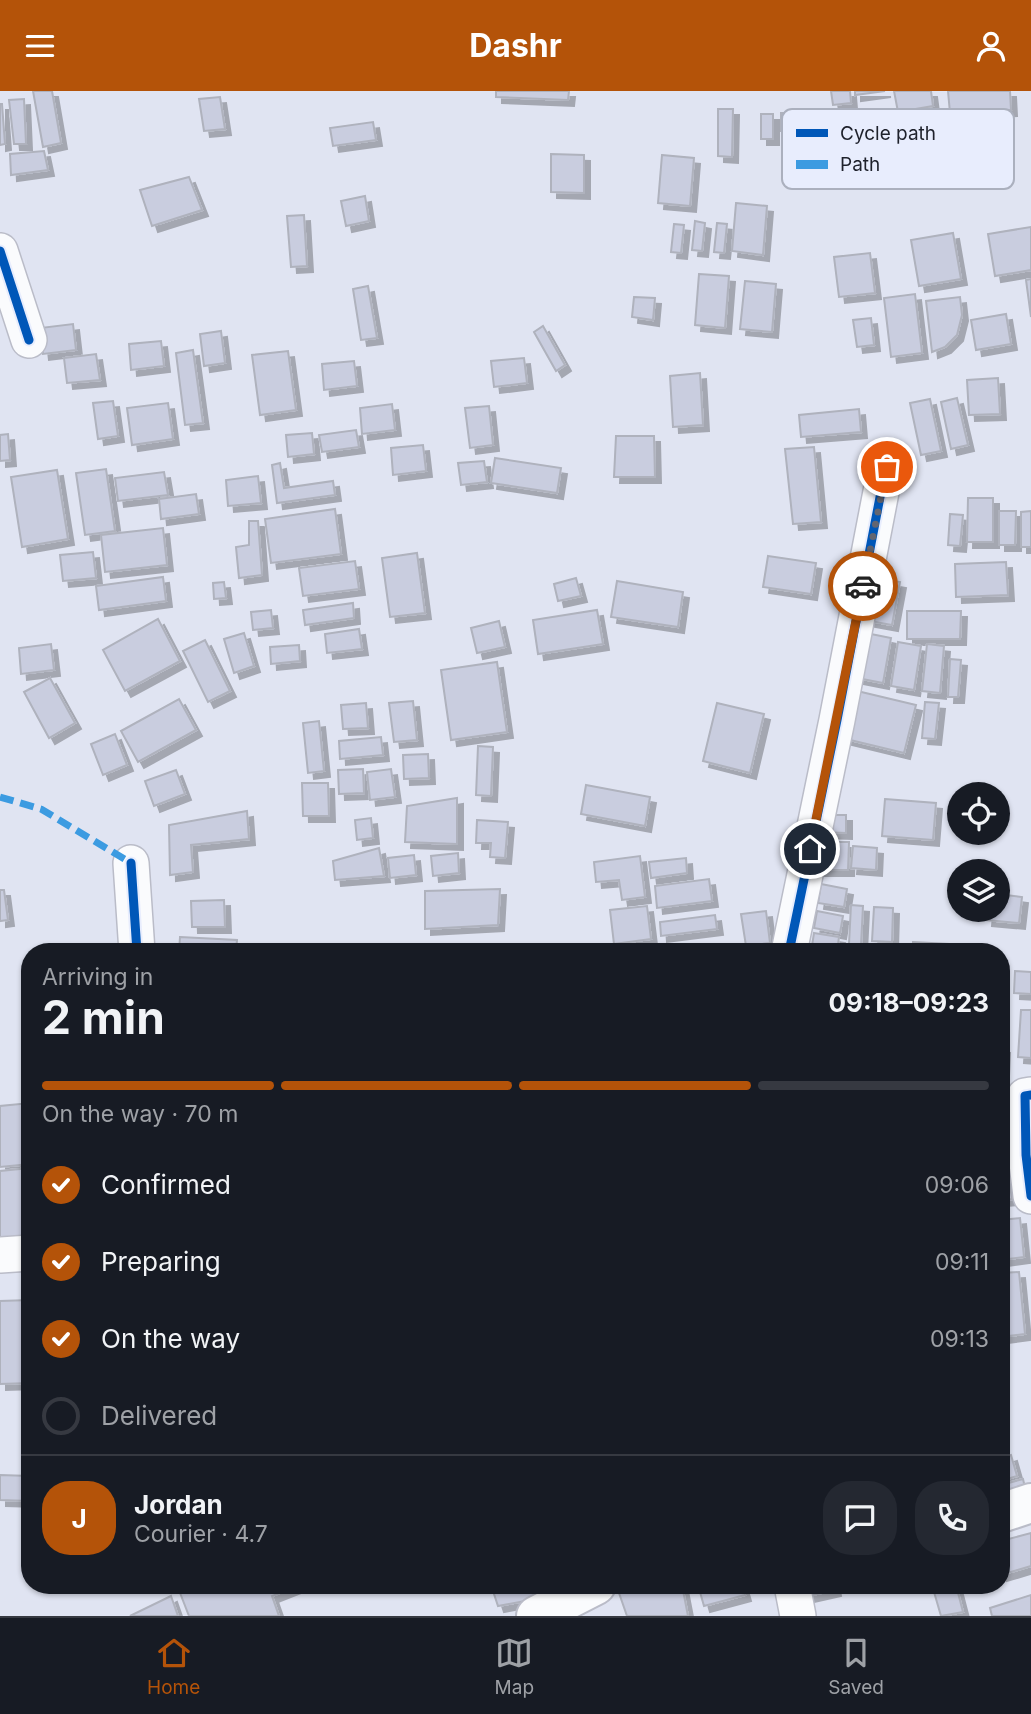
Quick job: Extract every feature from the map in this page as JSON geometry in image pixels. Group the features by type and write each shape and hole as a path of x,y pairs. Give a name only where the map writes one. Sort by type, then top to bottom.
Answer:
{"main road":[{"path":"1010,1510 1031,1503"},
{"path":"536,1616 579,1594"}],"street":[{"path":"0,251 29,340"},
{"path":"791,943 887,467"},
{"path":"131,863 136,943"},
{"path":"1031,1095 1025,1096 1026,1155 1031,1196"},
{"path":"0,1255 21,1254"},
{"path":"794,1594 798,1616"}],"building":[{"path":"33,91 52,91 61,143 43,147"},
{"path":"496,91 569,91 568,100 496,97"},
{"path":"831,91 850,91 851,103 833,105"},
{"path":"855,91 885,91 855,95"},
{"path":"894,91 931,91 933,106 897,109"},
{"path":"948,91 1010,91 1011,109 950,109"},
{"path":"220,97 225,129 204,131 199,99"},
{"path":"24,99 26,144 14,144 9,100"},
{"path":"0,104 5,144 0,145"},
{"path":"718,109 733,109 732,157 718,156"},
{"path":"761,114 773,114 773,139 761,139"},
{"path":"373,122 376,140 333,146 330,128"},
{"path":"44,151 48,170 11,175 10,154"},
{"path":"551,154 584,155 584,193 551,192"},
{"path":"662,155 694,158 690,206 658,203"},
{"path":"189,177 202,210 152,226 140,190"},
{"path":"365,196 369,221 346,226 341,201"},
{"path":"736,203 767,206 763,255 732,251"},
{"path":"304,215 307,266 291,267 287,216"},
{"path":"695,221 705,223 702,251 692,250"},
{"path":"717,223 727,224 724,253 714,252"},
{"path":"674,224 684,225 681,253 671,252"},
{"path":"1031,227 1031,270 995,276 988,234"},
{"path":"953,233 961,279 919,286 911,240"},
{"path":"870,253 875,293 839,297 834,257"},
{"path":"699,274 729,276 725,328 695,325"},
{"path":"1031,279 1031,317 1026,280"},
{"path":"745,281 776,284 772,332 740,329"},
{"path":"368,286 377,338 361,340 353,289"},
{"path":"915,294 922,353 891,357 884,298"},
{"path":"634,297 655,298 653,320 632,317"},
{"path":"960,297 962,315 957,335 945,347 932,352 926,301"},
{"path":"1006,314 1011,344 976,350 971,320"},
{"path":"871,318 874,345 857,347 853,320"},
{"path":"73,324 76,350 43,354 40,328"},
{"path":"543,326 565,365 556,371 534,332"},
{"path":"221,331 225,363 204,366 200,334"},
{"path":"161,341 164,366 131,370 129,344"},
{"path":"193,350 203,423 185,425 176,353"},
{"path":"288,351 296,410 260,415 252,355"},
{"path":"96,354 100,380 67,383 64,358"},
{"path":"524,358 527,383 494,387 491,361"},
{"path":"354,361 357,386 324,390 322,364"},
{"path":"700,373 703,425 673,427 670,376"},
{"path":"998,378 1000,414 969,415 967,380"},
{"path":"957,398 968,445 951,449 941,402"},
{"path":"930,399 941,451 921,455 910,403"},
{"path":"113,401 118,436 98,439 93,403"},
{"path":"168,403 173,439 132,445 127,408"},
{"path":"392,404 395,430 362,434 360,408"},
{"path":"489,406 493,445 470,448 465,408"},
{"path":"859,409 861,432 801,437 799,415"},
{"path":"356,430 359,447 322,452 319,435"},
{"path":"312,433 314,454 288,457 286,435"},
{"path":"8,434 10,460 0,461 0,435"},
{"path":"616,436 654,436 655,477 614,477"},
{"path":"423,445 426,471 393,475 391,448"},
{"path":"814,447 821,522 793,524 785,449"},
{"path":"495,458 561,468 557,493 491,483"},
{"path":"484,461 487,482 461,485 458,463"},
{"path":"280,463 284,488 333,481 335,495 277,503 272,465"},
{"path":"106,469 115,531 85,535 76,473"},
{"path":"57,470 68,539 22,547 11,477"},
{"path":"164,472 168,495 118,501 115,478"},
{"path":"258,476 261,503 228,506 226,480"},
{"path":"196,494 199,514 161,519 159,499"},
{"path":"968,498 993,498 993,542 967,542"},
{"path":"335,509 341,554 271,563 265,519"},
{"path":"999,511 1016,511 1015,545 999,545"},
{"path":"1031,511 1031,547 1021,547 1021,512"},
{"path":"950,514 963,515 960,546 948,545"},
{"path":"249,521 258,521 262,575 239,578 236,547 249,545"},
{"path":"163,528 167,565 105,572 101,535"},
{"path":"93,552 96,578 63,581 60,555"},
{"path":"417,553 425,613 390,617 382,558"},
{"path":"768,556 816,563 811,594 763,587"},
{"path":"355,561 359,589 303,596 299,568"},
{"path":"1006,562 1008,595 956,597 955,564"},
{"path":"163,577 166,601 99,610 96,586"},
{"path":"871,577 900,582 892,625 864,620"},
{"path":"576,578 581,596 558,601 554,584"},
{"path":"617,581 683,592 678,627 611,617"},
{"path":"224,582 226,598 214,599 213,583"},
{"path":"353,603 354,618 305,625 303,610"},
{"path":"271,610 273,628 253,630 251,612"},
{"path":"597,610 603,644 538,654 533,620"},
{"path":"907,611 961,611 960,639 907,639"},
{"path":"158,619 180,661 125,691 103,650"},
{"path":"499,621 505,647 477,653 471,628"},
{"path":"359,629 362,649 327,653 325,634"},
{"path":"861,632 891,638 883,683 852,677"},
{"path":"244,633 254,666 234,673 224,639"},
{"path":"205,640 230,691 208,702 183,651"},
{"path":"898,642 921,646 914,690 891,686"},
{"path":"51,644 54,670 21,674 19,648"},
{"path":"927,644 944,646 940,693 922,691"},
{"path":"299,645 300,661 271,664 270,647"},
{"path":"950,659 961,660 958,697 948,697"},
{"path":"497,662 507,732 451,740 441,670"},
{"path":"50,678 75,723 49,738 24,692"},
{"path":"853,690 916,705 904,753 842,738"},
{"path":"179,699 196,730 138,762 121,731"},
{"path":"413,701 417,740 394,742 389,703"},
{"path":"925,702 939,703 935,739 922,738"},
{"path":"366,703 368,728 343,729 341,705"},
{"path":"717,703 764,714 750,773 703,761"},
{"path":"319,721 324,771 308,773 303,723"},
{"path":"115,734 127,765 103,775 91,744"},
{"path":"381,737 383,755 340,759 339,741"},
{"path":"478,746 493,747 491,796 476,795"},
{"path":"428,754 429,778 404,779 403,755"},
{"path":"363,769 364,793 339,794 338,770"},
{"path":"391,769 395,797 370,800 367,772"},
{"path":"176,770 185,794 154,806 145,781"},
{"path":"302,783 328,783 329,816 303,816"},
{"path":"586,785 650,797 645,826 581,814"},
{"path":"457,798 457,844 405,842 407,806"},
{"path":"885,799 936,803 933,840 882,836"},
{"path":"247,811 249,839 191,845 193,872 170,875 169,825"},
{"path":"820,815 846,815 846,833 819,832"},
{"path":"371,818 373,838 357,840 355,820"},
{"path":"477,820 508,822 505,858 490,857 491,843 476,843"},
{"path":"814,842 849,842 848,870 813,870"},
{"path":"853,846 877,848 876,870 851,868"},
{"path":"379,848 384,876 335,880 333,861"},
{"path":"458,853 459,873 433,876 431,856"},
{"path":"414,855 416,875 390,878 388,858"},
{"path":"640,856 645,897 622,900 619,880 596,882 594,862"},
{"path":"686,858 687,873 651,878 649,862"},
{"path":"709,879 712,901 657,908 655,886"},
{"path":"821,884 847,889 844,907 818,903"},
{"path":"500,889 498,925 425,929 425,891"},
{"path":"0,890 4,890 8,920 0,921"},
{"path":"1010,896 1022,897 1019,923 1008,922"},
{"path":"224,900 225,927 192,927 191,901"},
{"path":"851,905 863,906 861,943 849,943"},
{"path":"647,906 651,939 614,943 610,910"},
{"path":"874,907 893,908 892,942 872,941"},
{"path":"766,911 770,943 746,943 741,914"},
{"path":"817,911 843,916 840,933 814,928"},
{"path":"715,915 717,929 661,936 660,922"},
{"path":"814,933 839,937 838,943 812,943"},
{"path":"180,937 237,940 237,943 180,943"},
{"path":"1015,971 1031,972 1031,994 1014,993"},
{"path":"1021,1010 1031,1010 1031,1058 1018,1057"},
{"path":"21,1104 21,1165 0,1167 0,1106"},
{"path":"21,1169 21,1244 0,1246 0,1171"},
{"path":"1020,1218 1024,1257 1010,1259 1010,1219"},
{"path":"1010,1272 1019,1272 1025,1334 1010,1336"},
{"path":"21,1300 21,1383 0,1384 0,1301"},
{"path":"1010,1455 1017,1476 1010,1478"},
{"path":"0,1475 21,1476 21,1501 0,1500"},
{"path":"1023,1479 1027,1496 1010,1501 1010,1483"},
{"path":"1031,1533 1031,1566 1010,1572 1010,1539"},
{"path":"180,1594 277,1594 272,1596 279,1616 189,1616"},
{"path":"494,1594 541,1594 541,1598 498,1606"},
{"path":"619,1594 684,1594 688,1616 627,1616"},
{"path":"701,1594 745,1595 704,1606"},
{"path":"935,1594 958,1594 963,1612 941,1616"},
{"path":"1031,1595 1031,1616 992,1616 990,1608"},
{"path":"171,1596 178,1616 130,1616"}],"marked path":[{"path":"0,797 41,809 131,863"}],"cycle path":[{"path":"0,251 29,340"},
{"path":"791,943 886,466"},
{"path":"131,863 136,943"},
{"path":"1031,1095 1025,1096 1026,1155 1031,1196"}],"way so far":[{"path":"863,586 887,467"}],"route":[{"path":"810,849 863,586"}]}
